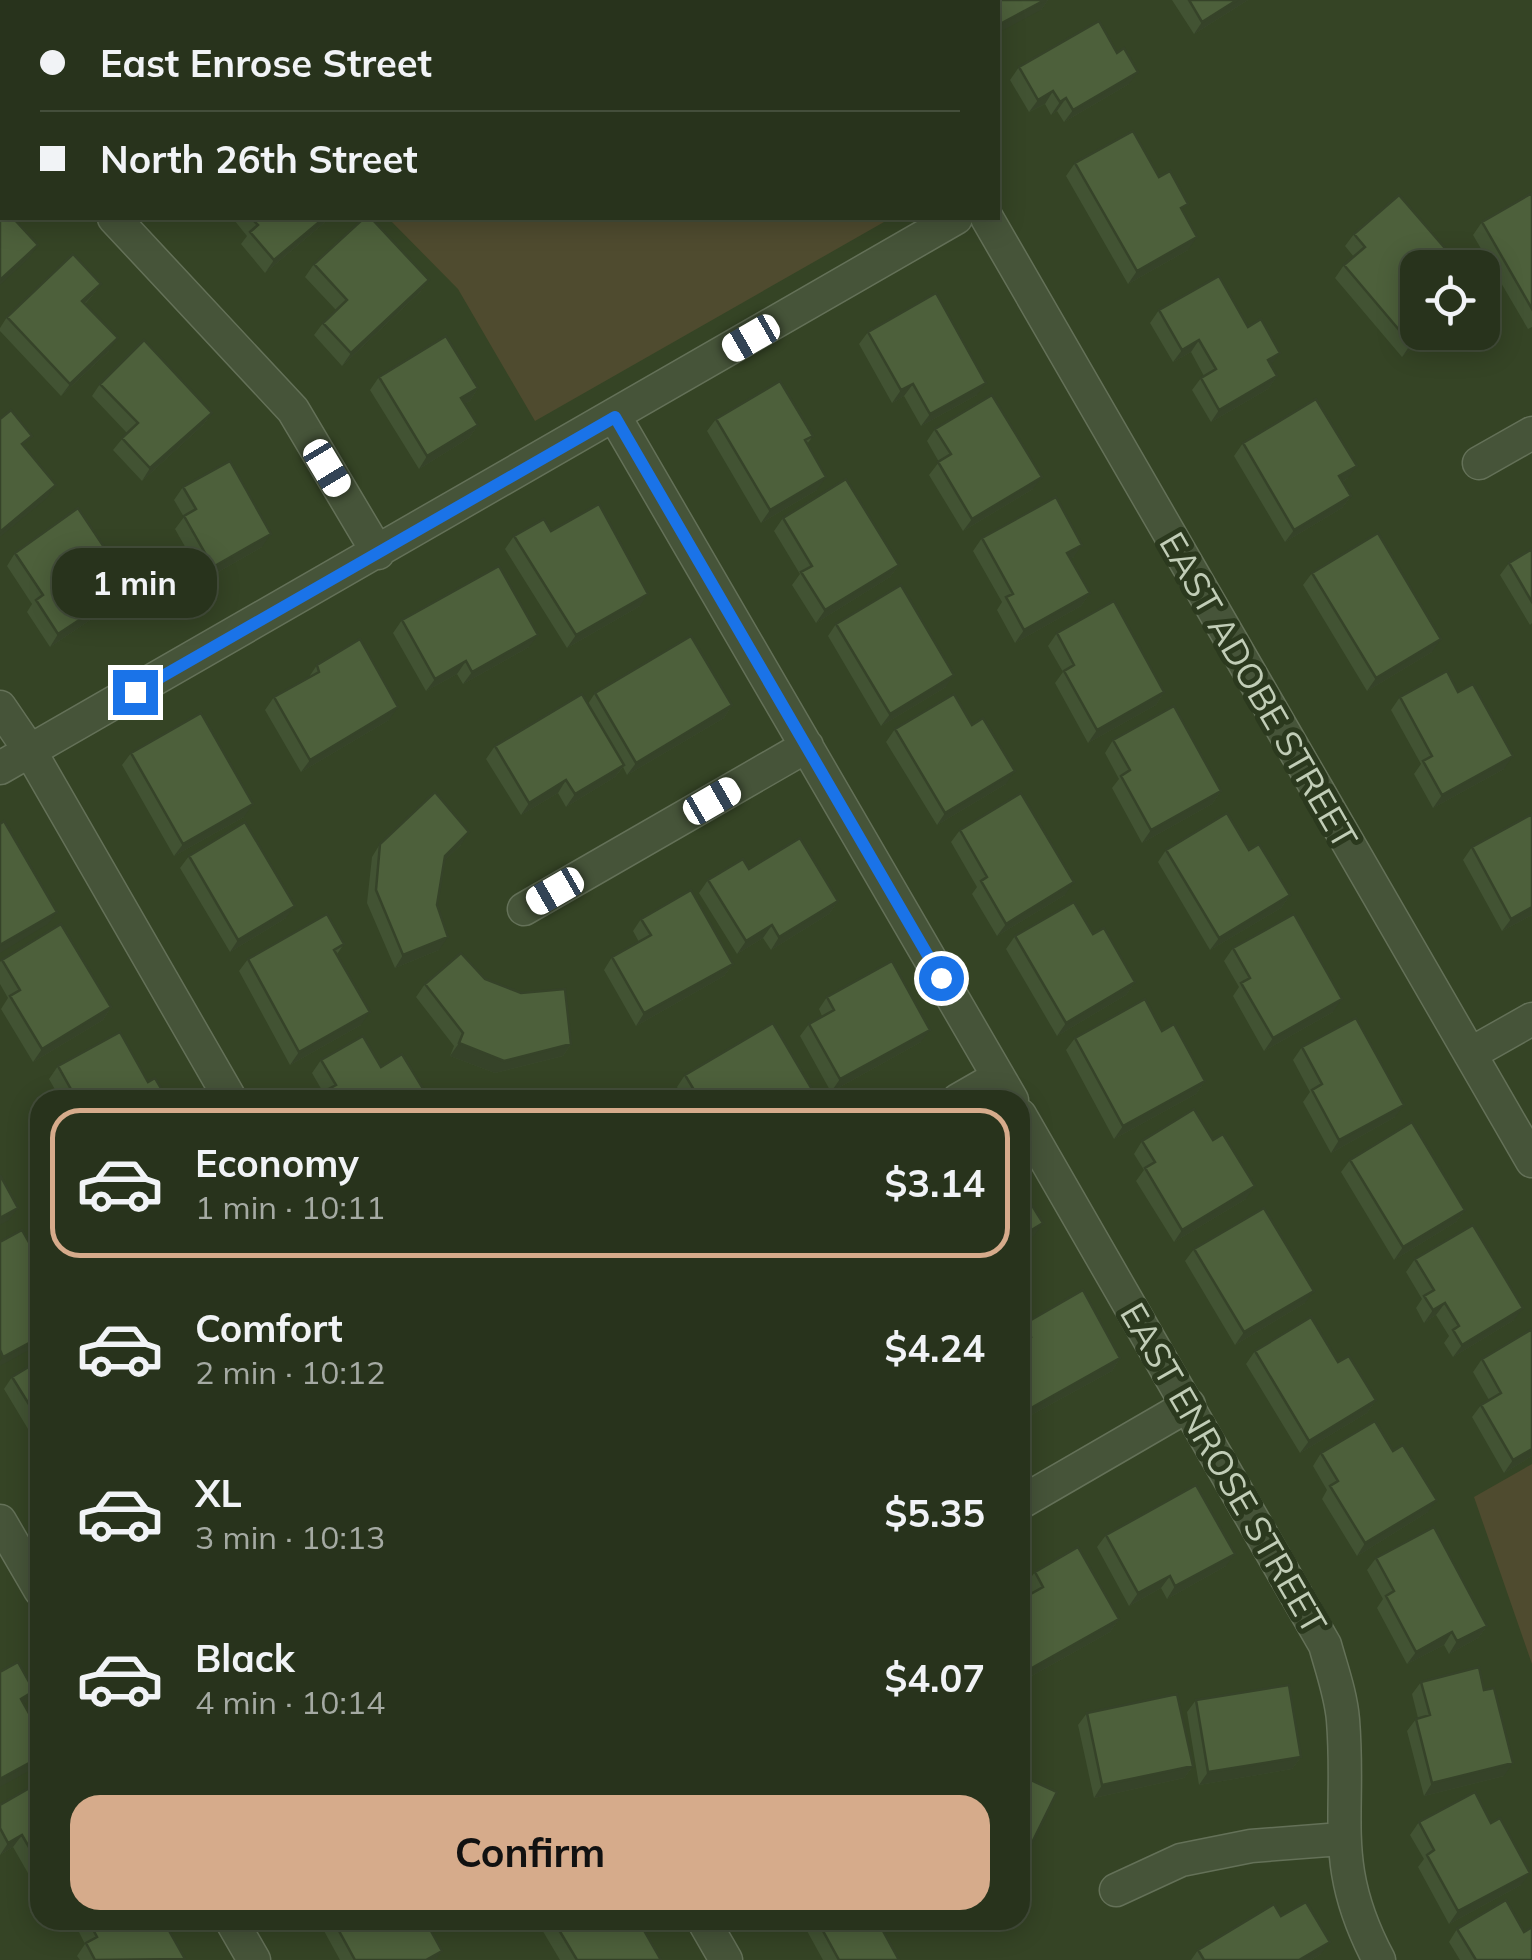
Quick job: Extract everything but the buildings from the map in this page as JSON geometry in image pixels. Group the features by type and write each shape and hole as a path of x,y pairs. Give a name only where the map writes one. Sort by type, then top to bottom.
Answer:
{"street":[{"path":"116,220 292,410 378,553"},
{"path":"0,768 953,220"},
{"name":"EAST ADOBE STREET","path":"988,220 1532,1161"},
{"path":"615,417 1005,1088"},
{"path":"1480,464 1532,433"},
{"path":"0,706 30,751 225,1090"},
{"path":"524,909 807,746"},
{"path":"1470,1054 1532,1018"},
{"name":"EAST ENROSE STREET","path":"1030,1131 1325,1645 1343,1721 1341,1839 1348,1883 1378,1960"},
{"path":"1030,1497 1188,1404"},
{"path":"0,1521 30,1573"},
{"path":"1116,1890 1182,1860 1251,1846 1341,1839"},
{"path":"236,1930 254,1960"},
{"path":"709,1930 726,1960"}],"shaded area":[{"path":"390,220 887,220 535,421 458,289"},
{"path":"1532,1464 1532,1664 1474,1497"}],"route":[{"path":"135,692 615,417 941,978"}]}
